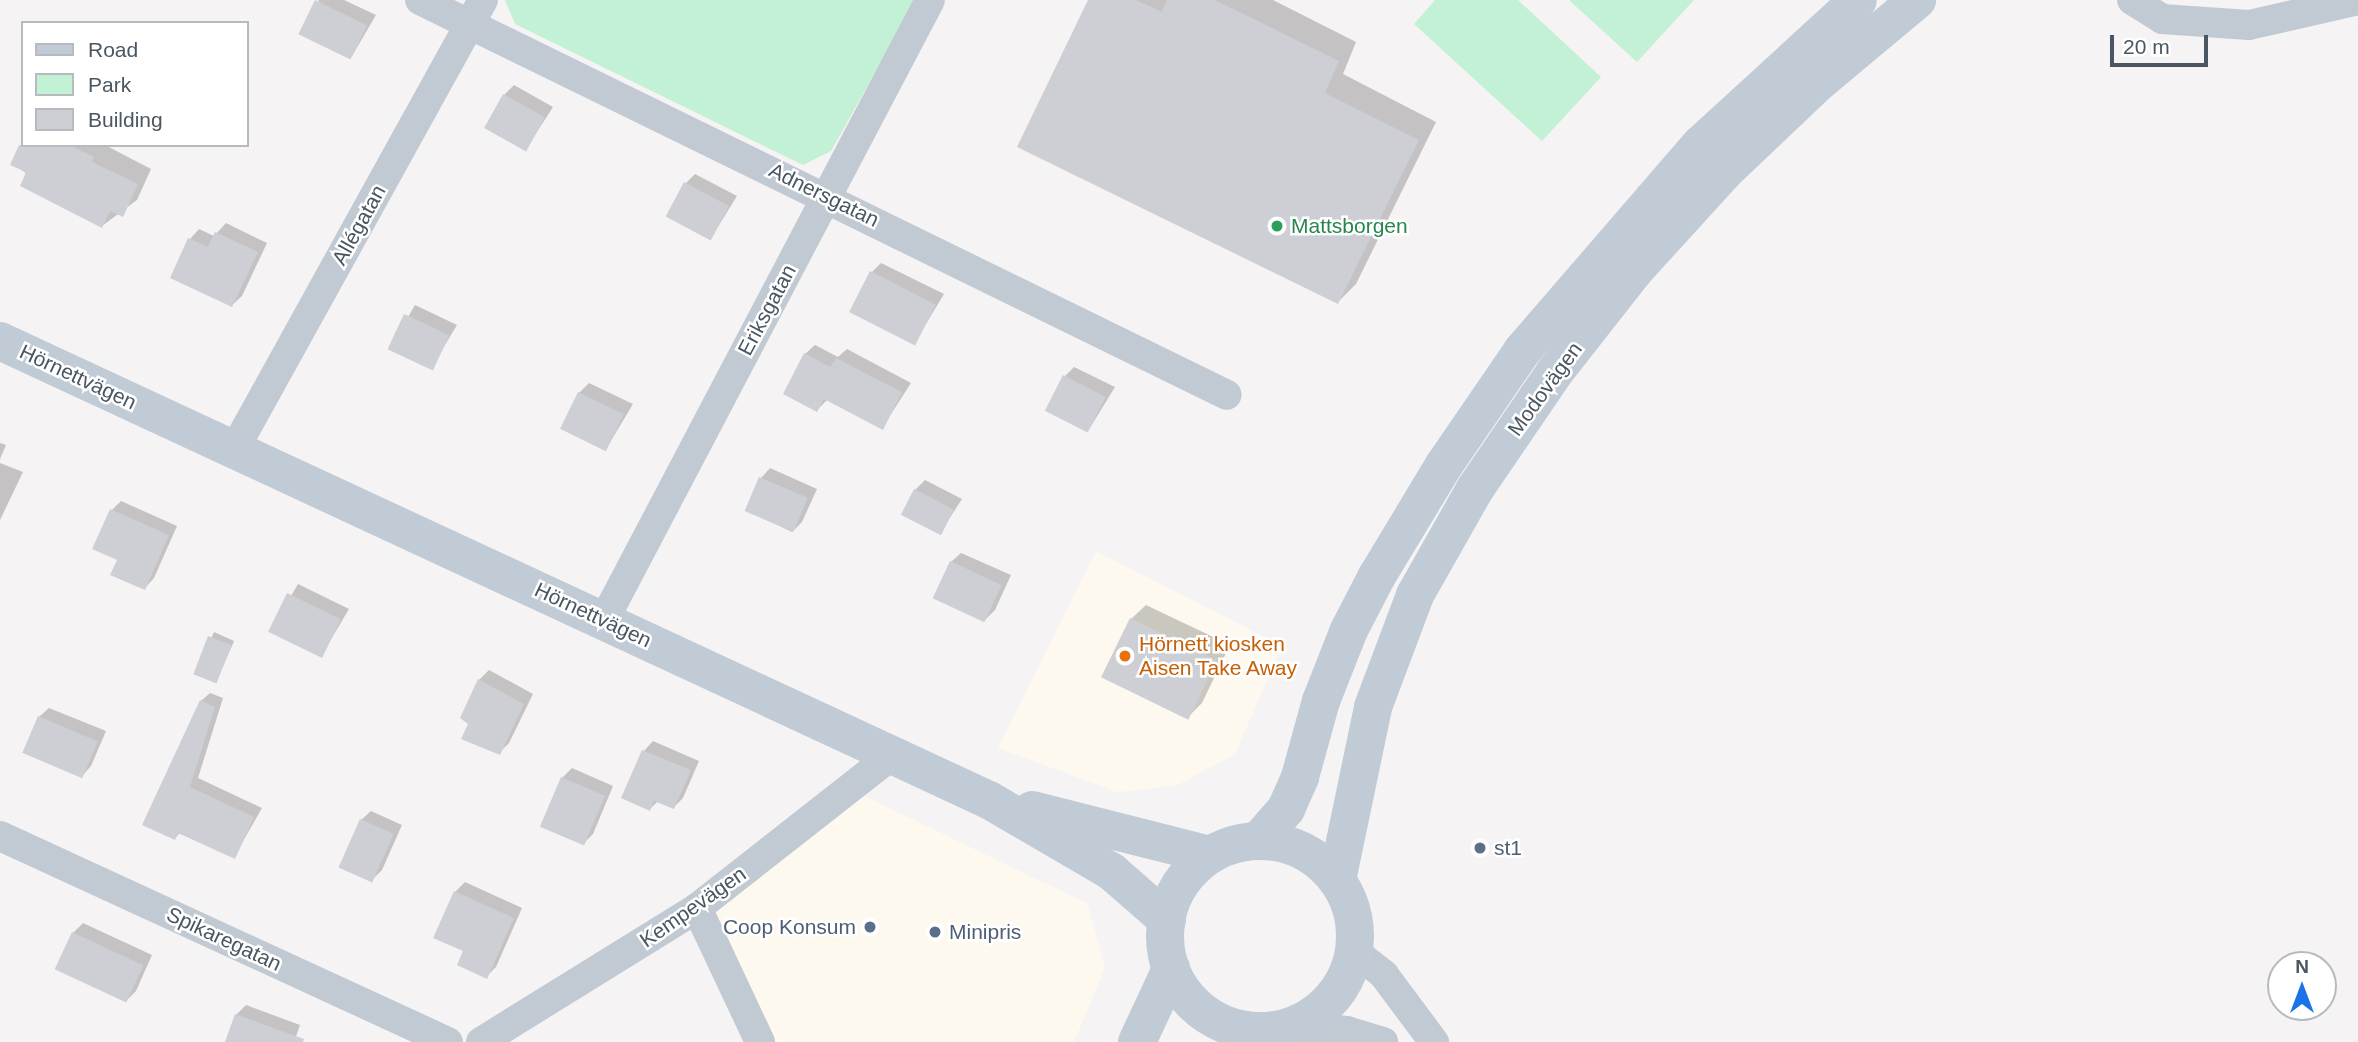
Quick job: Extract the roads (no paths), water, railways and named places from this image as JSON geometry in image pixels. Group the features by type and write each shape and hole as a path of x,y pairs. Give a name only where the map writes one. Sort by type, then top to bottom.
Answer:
{"main road":[{"name":"Modovägen","path":"1258,841 1286,809 1300,778 1321,701 1349,630 1377,576 1444,465 1522,351 1609,245 1700,145 1858,0"},
{"name":"Modovägen","path":"1337,880 1373,707 1415,595 1475,489 1554,373 1652,251 1743,154 1917,0"},
{"name":"Hörnettvägen","path":"0,341 989,800 1112,873 1167,920"},
{"path":"989,800 1206,854 1258,841 1288,845 1316,858 1337,880 1350,902 1356,927 1355,952 1343,983 1329,1000 1278,1029 1230,1035 1220,1042"},
{"path":"1206,854 1173,898 1167,920 1171,969 1185,995 1206,1015 1233,1028 1278,1029"},
{"path":"1137,1042 1171,969"}],"street":[{"name":"Adnersgatan","path":"420,0 476,12 827,196 1227,395"},
{"name":"Eriksgatan","path":"604,620 930,0"},
{"path":"2132,0 2162,19 2249,25 2358,0"},
{"name":"Allégatan","path":"234,450 476,12"},
{"name":"Kempevägen","path":"481,1042 697,908 892,755"},
{"name":"Spikaregatan","path":"0,836 448,1042"},
{"path":"697,908 760,1042"},
{"path":"1355,952 1384,975 1434,1042"},
{"path":"1278,1029 1347,1031 1383,1042"}],"place":[{"name":"Mattsborgen","path":"1277,226"},
{"name":"Hörnett kiosken Aisen Take Away","path":"1125,656"},
{"name":"st1","path":"1480,848"},
{"name":"Coop Konsum","path":"870,927"},
{"name":"Minipris","path":"935,932"}]}
